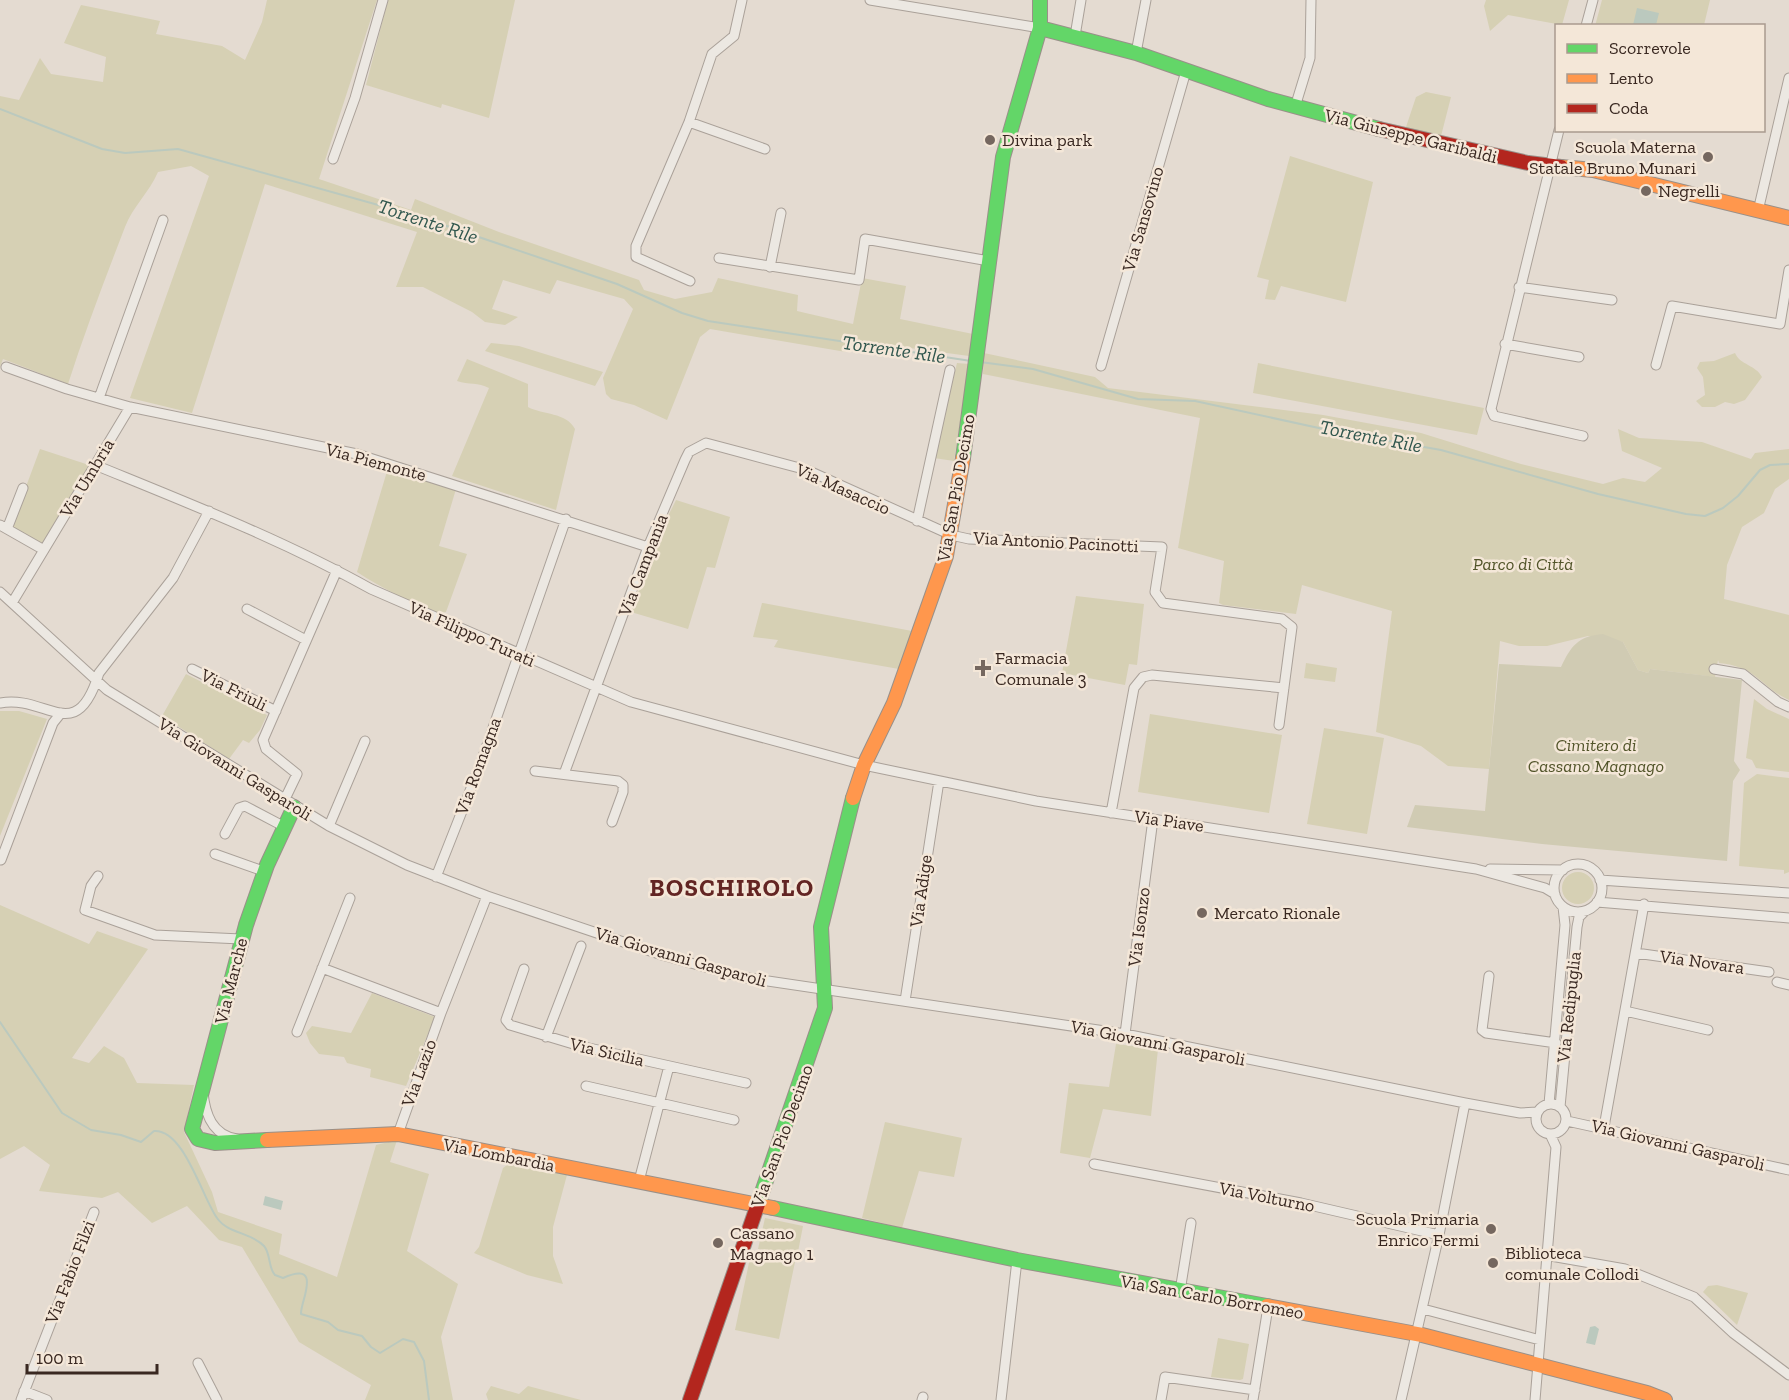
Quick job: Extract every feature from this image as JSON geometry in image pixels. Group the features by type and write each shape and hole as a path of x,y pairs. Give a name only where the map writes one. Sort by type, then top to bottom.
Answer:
{"street":[{"path":"333,159 355,98 382,0"},
{"path":"690,281 636,257 636,246 689,122 712,54 735,36 742,0"},
{"path":"870,0 935,5 1040,28"},
{"name":"Via San Pio Decimo","path":"691,1400 757,1204 814,1049 825,1008 820,939 822,915 844,828 864,765 894,702 946,556 978,349 1003,158 1020,91 1040,28 1040,0"},
{"path":"1075,36 1081,0"},
{"path":"1136,54 1146,0"},
{"path":"1294,107 1310,58 1311,0"},
{"path":"1587,24 1593,0"},
{"name":"Via Giuseppe Garibaldi","path":"1040,28 1136,54 1294,107 1430,142 1549,167 1593,170 1789,218"},
{"name":"Via Sansovino","path":"1101,366 1186,71"},
{"path":"1758,211 1789,78"},
{"path":"689,122 765,149"},
{"path":"1558,132 1491,409 1494,416 1583,436"},
{"path":"770,267 781,213"},
{"path":"99,398 163,220"},
{"path":"718,258 859,280 865,238 989,261"},
{"path":"1656,365 1672,306 1780,324 1789,270"},
{"path":"1520,287 1612,300"},
{"path":"1505,344 1580,357"},
{"name":"Via Piemonte","path":"6,367 130,407 357,454 648,547"},
{"path":"917,521 950,370"},
{"name":"Via Umbria","path":"12,603 130,407"},
{"name":"Via Masaccio","path":"697,447 706,443 807,470 951,535"},
{"name":"Via Campania","path":"564,774 648,547 685,460 697,447"},
{"name":"Via Filippo Turati","path":"95,465 209,512 337,570 371,589 597,689 631,702 864,765"},
{"path":"23,488 4,527 44,550"},
{"path":"0,703 15,703 75,714 97,682 99,674 173,578 209,512"},
{"name":"Via Romagna","path":"436,877 478,768 566,519"},
{"name":"Via Antonio Pacinotti","path":"951,535 969,538 1162,547 1155,592 1163,603 1288,621 1292,634 1284,688"},
{"name":"Via Friuli","path":"289,804 297,774 262,745 337,570"},
{"name":"Via Giovanni Gasparoli","path":"0,592 97,682 289,804 370,849 487,896 662,955 741,977 1125,1034 1536,1116"},
{"path":"247,609 306,640"},
{"name":"Via Friuli","path":"192,669 276,711"},
{"path":"1714,669 1743,674 1778,702 1789,707"},
{"path":"1111,813 1134,688 1143,677 1152,675 1284,688 1279,725"},
{"path":"1,860 52,723 61,713"},
{"path":"329,826 365,741"},
{"name":"Via Piave","path":"864,765 1111,813 1476,869 1545,888 1555,894"},
{"path":"535,771 559,776 564,774 618,781 623,786 623,792 612,822"},
{"name":"Via Adige","path":"905,1001 939,781"},
{"name":"Via Marche","path":"239,1140 205,1141 194,1134 193,1121 203,1091 241,939 263,871 284,826 289,804"},
{"path":"225,834 239,808 245,806 284,826"},
{"name":"Via Isonzo","path":"1125,1034 1153,819"},
{"path":"215,854 263,871"},
{"path":"1597,902 1601,891 1600,880 1593,870 1582,865 1569,866 1556,879 1555,894 1563,907 1570,910 1585,910 1597,902 1644,904 1789,918"},
{"name":"Via Piave","path":"1476,869 1563,870"},
{"path":"98,876 91,886 85,910 155,935 241,939"},
{"path":"1600,880 1789,893"},
{"name":"Via Lazio","path":"398,1134 441,1013 487,896"},
{"path":"297,1032 350,898"},
{"name":"Via Novara","path":"1604,1127 1644,904"},
{"name":"Via Redipuglia","path":"1549,1104 1566,916 1563,907"},
{"name":"Via Redipuglia","path":"1560,1107 1577,927 1579,917 1585,910"},
{"name":"Via Sicilia","path":"546,1037 581,946"},
{"name":"Via Novara","path":"1636,953 1769,972"},
{"path":"322,968 441,1013"},
{"name":"Via Sicilia","path":"524,969 506,1020 510,1026 546,1037 746,1083"},
{"name":"Via Redipuglia","path":"1489,976 1482,1030 1486,1033 1556,1043"},
{"path":"1777,982 1789,985"},
{"path":"1625,1011 1708,1030"},
{"name":"Via Sicilia","path":"639,1181 669,1066"},
{"path":"586,1086 734,1120"},
{"name":"Via Marche","path":"203,1091 205,1107 213,1126 230,1138 239,1140"},
{"path":"1401,1400 1439,1235 1465,1103"},
{"path":"1549,1104 1560,1107 1567,1121 1560,1131 1550,1134 1540,1130 1536,1116 1549,1104"},
{"name":"Via Giovanni Gasparoli","path":"1567,1121 1604,1127 1789,1170"},
{"name":"Via Lombardia","path":"239,1140 398,1134 757,1204"},
{"path":"1535,1400 1545,1255 1556,1147 1550,1134"},
{"name":"Via Volturno","path":"1094,1164 1301,1203 1439,1235"},
{"name":"Via San Carlo Borromeo","path":"757,1204 1017,1260 1416,1334 1647,1393 1665,1400"},
{"name":"Via Fabio Filzi","path":"23,1396 94,1212"},
{"path":"1180,1292 1191,1223"},
{"path":"1545,1255 1625,1269 1694,1297 1733,1333 1789,1375"},
{"path":"1001,1400 1017,1260"},
{"path":"1161,1400 1165,1377 1254,1395 1268,1307"},
{"path":"1423,1309 1540,1340"},
{"path":"198,1363 218,1400"},
{"path":"23,1396 47,1400"}],"green space":[{"path":"267,0 377,0 319,179 411,210 415,199 499,232 639,280 644,290 675,299 712,292 718,278 798,295 797,311 853,324 862,278 906,286 900,319 973,334 969,356 851,340 846,352 710,329 700,337 667,420 634,405 611,399 606,394 603,378 633,309 624,299 557,280 550,294 503,280 492,309 518,317 505,325 485,322 472,312 423,287 396,287 417,232 265,184 192,413 130,398 209,176 191,166 158,172 132,213 81,344 68,384 3,359 0,367 0,96 19,100 40,58 51,74 103,82 106,57 64,43 81,5 160,21 156,34 222,46 245,60 262,22"},
{"path":"388,0 515,0 489,118 442,104 441,108 366,85"},
{"path":"1486,0 1569,0 1562,24 1508,15 1490,31 1484,6"},
{"path":"1602,0 1710,0 1704,24 1596,24"},
{"path":"1426,92 1451,97 1440,140 1409,132 1406,127 1416,97"},
{"path":"1290,156 1373,182 1346,302 1281,286 1275,300 1265,299 1269,280 1257,277"},
{"path":"491,343 519,346 603,372 595,386 485,351"},
{"name":"Parco di Città","path":"984,353 1095,377 1108,388 1323,415 1421,433 1521,464 1603,484 1623,478 1645,482 1662,468 1622,451 1618,429 1639,438 1702,442 1751,459 1755,453 1789,449 1789,479 1775,489 1764,513 1742,527 1727,565 1724,599 1789,615 1789,700 1742,668 1719,663 1718,660 1715,677 1650,669 1648,673 1638,670 1623,642 1588,636 1547,646 1519,646 1500,641 1489,769 1448,766 1421,746 1376,732 1392,611 1302,585 1296,614 1223,605 1219,603 1224,561 1178,548 1200,418 983,374"},
{"path":"1735,353 1740,360 1756,370 1762,377 1745,400 1734,404 1725,402 1715,407 1702,407 1696,401 1705,395 1703,377 1697,368 1700,362 1714,361"},
{"path":"467,359 528,384 528,407 560,417 575,429 556,510 452,476 489,388 457,381"},
{"path":"957,363 969,364 954,461 934,458"},
{"path":"1258,363 1484,408 1477,435 1253,393"},
{"path":"40,449 89,465 42,544 11,527"},
{"path":"388,468 456,489 439,546 467,554 446,612 439,614 418,605 357,572"},
{"path":"676,500 730,517 715,568 707,567 688,629 631,612 656,540"},
{"path":"1076,596 1144,604 1137,665 1129,664 1125,685 1062,673"},
{"path":"762,603 912,631 899,669 774,647 778,640 753,637"},
{"name":"Cimitero di Cassano Magnago","path":"1603,634 1623,642 1638,670 1648,673 1650,669 1742,680 1734,761 1740,770 1733,781 1727,861 1542,844 1407,827 1415,805 1485,811 1499,664 1561,667 1576,643 1587,637"},
{"path":"1306,663 1337,668 1335,682 1304,678"},
{"path":"186,674 267,715 260,730 249,743 243,740 229,759 162,716"},
{"path":"1754,699 1767,709 1789,719 1789,772 1756,768 1752,760 1746,758"},
{"path":"0,711 19,711 47,719 0,836"},
{"path":"1150,714 1282,735 1269,813 1138,792"},
{"path":"1324,728 1384,738 1367,834 1307,824"},
{"path":"1757,774 1789,778 1789,872 1784,874 1784,870 1739,866 1744,783"},
{"path":"1578,872 1589,877 1594,888 1589,899 1578,904 1567,899 1562,888 1567,877"},
{"path":"0,905 89,944 97,931 148,949 72,1058 89,1063 104,1046 124,1058 137,1083 194,1085 184,1132 212,1192 218,1212 282,1234 279,1254 337,1277 376,1145 397,1140 390,1162 429,1174 407,1251 458,1284 441,1337 453,1400 365,1400 371,1385 299,1342 242,1247 219,1240 187,1206 152,1223 118,1192 102,1198 39,1191 50,1165 24,1146 0,1159"},
{"path":"372,993 435,1017 406,1086 370,1077 371,1069 347,1063 344,1057 319,1054 310,1043 306,1033 312,1026 351,1033"},
{"path":"1116,1044 1158,1049 1151,1116 1103,1109 1090,1158 1060,1153 1069,1083 1109,1087"},
{"path":"885,1122 962,1138 954,1177 919,1171 902,1228 862,1218"},
{"path":"510,1163 567,1175 553,1227 553,1256 563,1284 527,1275 474,1253 479,1247 503,1168"},
{"path":"765,1218 803,1226 797,1257 758,1249"},
{"path":"751,1253 795,1262 779,1339 735,1330"},
{"path":"1717,1285 1748,1293 1737,1325 1703,1292 1708,1286"},
{"path":"1218,1338 1249,1344 1243,1379 1211,1377"},
{"path":"491,1386 519,1394 528,1386 581,1400 488,1400 486,1394"}],"shaded area":[{"path":"1637,8 1659,13 1656,24 1633,24"},
{"path":"265,1196 283,1201 281,1210 263,1205"},
{"path":"1595,1326 1599,1329 1595,1345 1586,1343 1590,1327"}],"waterway":[{"name":"Torrente Rile","path":"0,109 102,149 125,153 178,149 414,215 617,284 682,313 708,321 971,361"},
{"name":"Torrente Rile","path":"980,362 1033,369 1138,399 1195,401 1328,430 1441,450 1598,494 1686,514 1705,516 1723,508 1738,496 1760,470 1770,465 1789,464"},
{"path":"0,1022 62,1113 91,1130 121,1135 141,1142 154,1131 165,1133 174,1141 191,1166 217,1218 227,1227 259,1241 268,1253 271,1269 275,1275 283,1278 303,1274 306,1278 306,1293 301,1314 328,1322 338,1330 362,1336 371,1347 380,1353 403,1339 414,1342 424,1361 429,1400"}],"traffic: fast":[{"path":"963,458 1003,157 1040,28 1040,0"},
{"path":"1040,28 1136,53 1268,99 1379,129"},
{"path":"758,1204 825,1008 821,927 853,798"},
{"path":"267,1140 215,1143 198,1139 192,1129 246,925 267,865 294,807"},
{"path":"773,1208 1017,1260 1267,1306"}],"traffic: slow":[{"path":"1561,167 1593,170 1789,218"},
{"path":"853,798 864,765 894,703 946,556 963,458"},
{"path":"267,1140 398,1134 773,1208"},
{"path":"1267,1306 1422,1335 1647,1393 1665,1400"}],"traffic: jam":[{"path":"1379,129 1528,163 1561,167"},
{"path":"690,1400 758,1204"}],"place":[{"name":"Divina park","path":"990,140"},
{"name":"Scuola Materna Statale Bruno Munari","path":"1708,157"},
{"name":"Negrelli","path":"1646,191"},
{"name":"Farmacia Comunale 3","path":"983,668"},
{"name":"Mercato Rionale","path":"1202,913"},
{"name":"Scuola Primaria Enrico Fermi","path":"1491,1229"},
{"name":"Cassano Magnago 1","path":"718,1243"},
{"name":"Biblioteca comunale Collodi","path":"1493,1263"}],"district":[{"name":"BOSCHIROLO","path":"732,887"}]}
